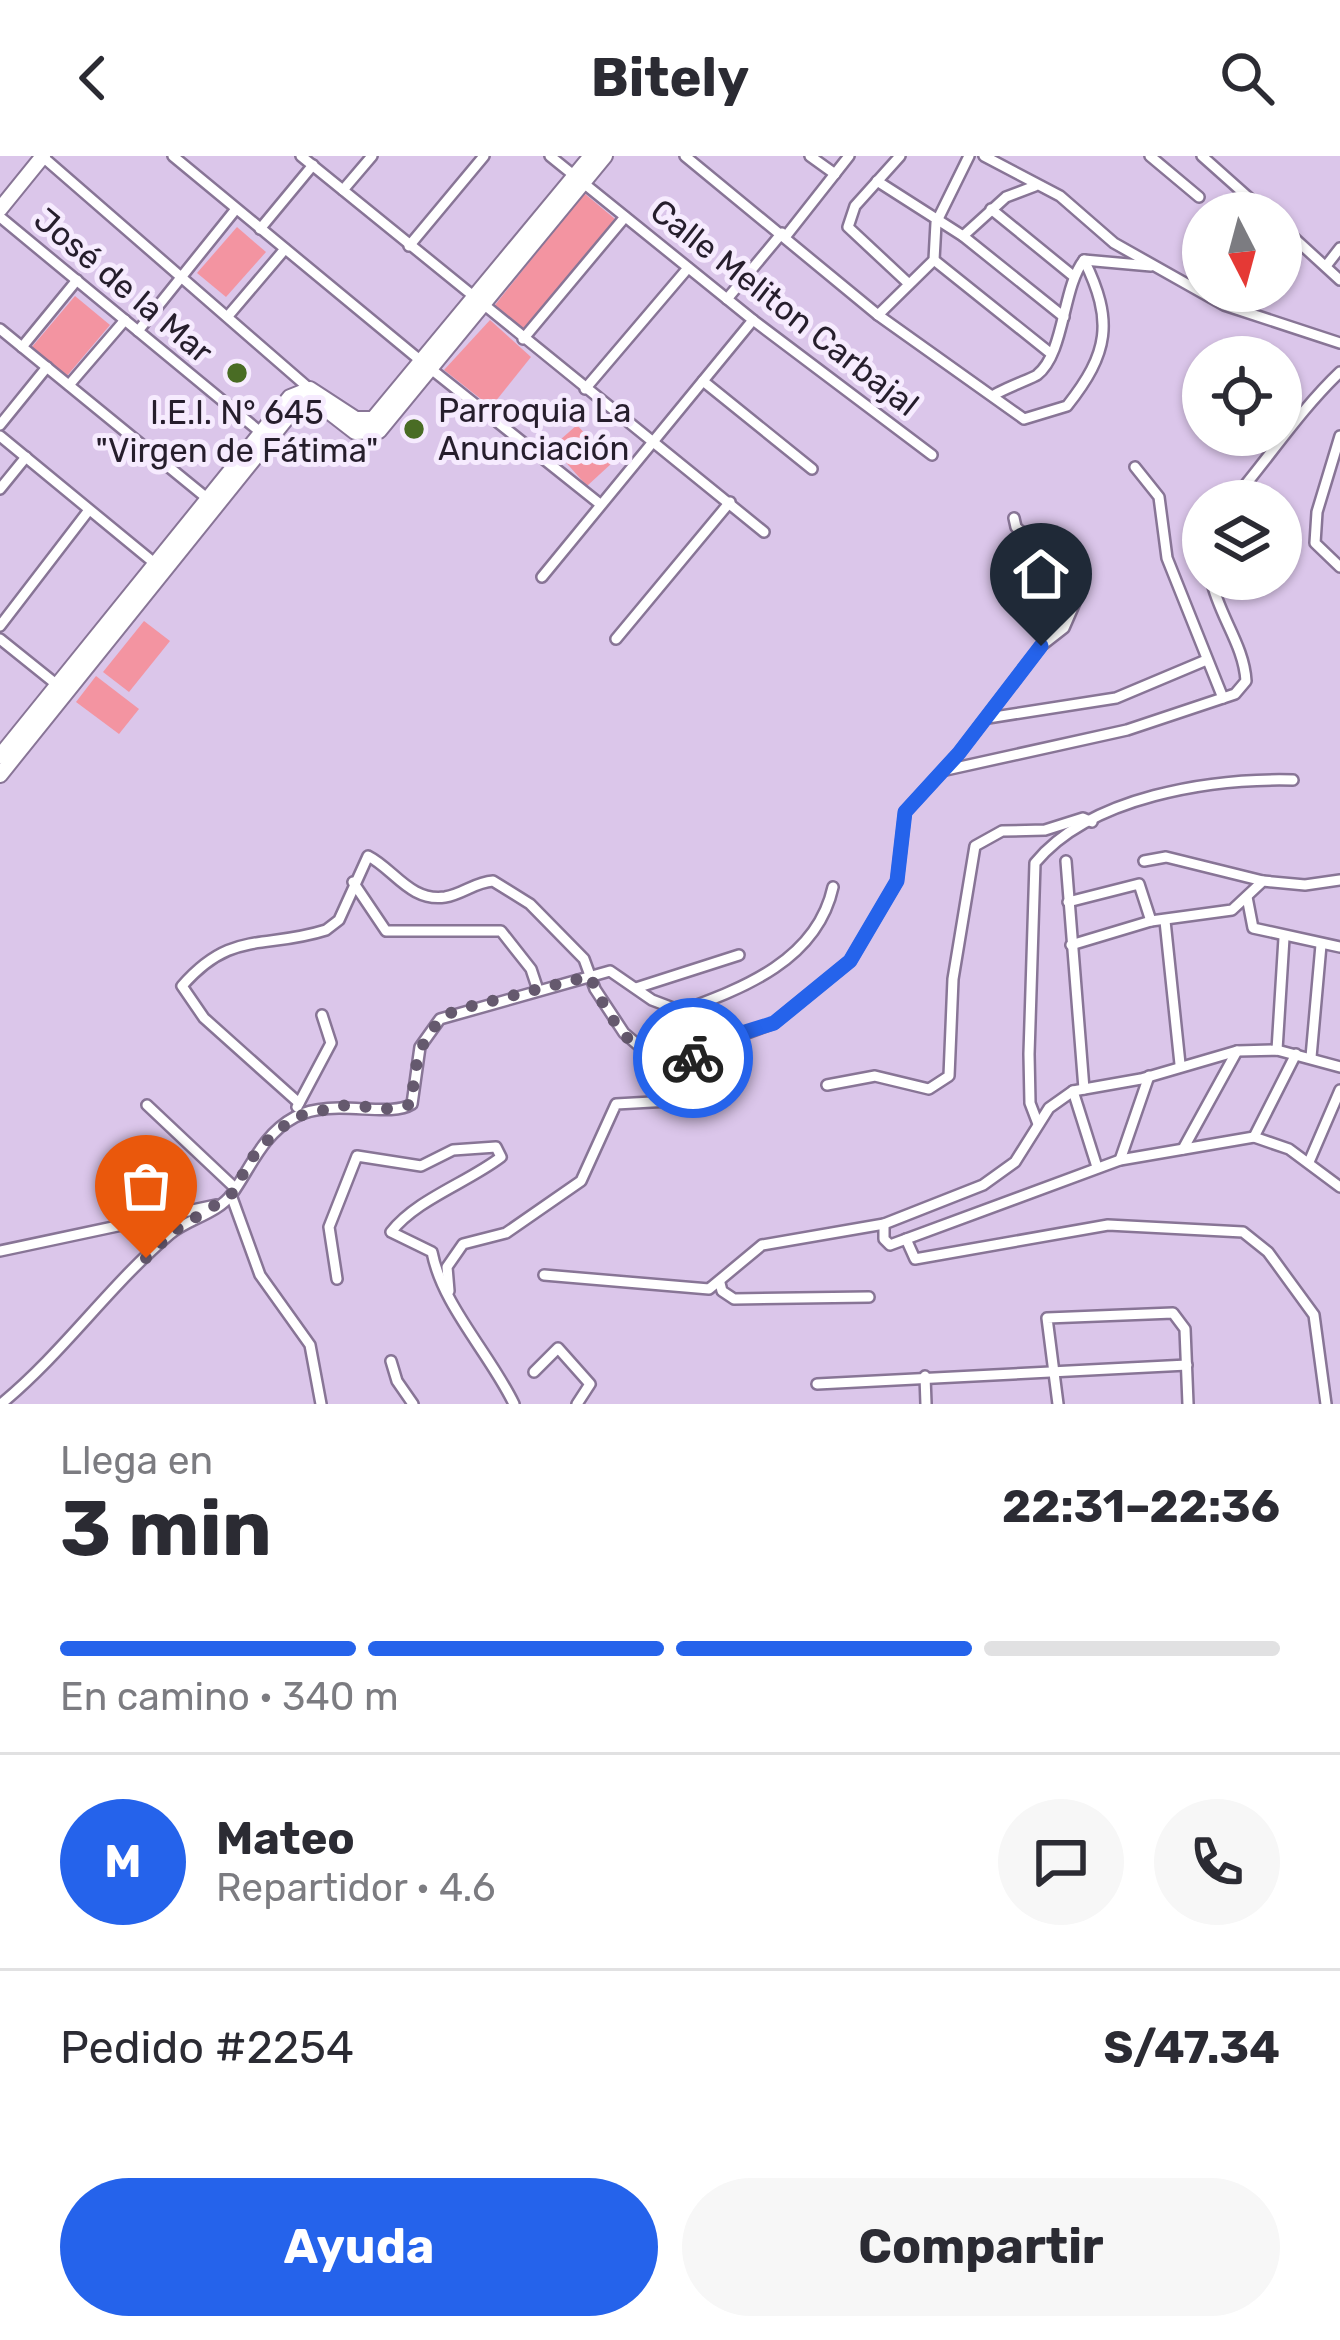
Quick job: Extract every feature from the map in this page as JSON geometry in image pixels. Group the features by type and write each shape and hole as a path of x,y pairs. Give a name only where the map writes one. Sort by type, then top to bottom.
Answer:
{"street":[{"path":"0,213 43,156 313,395 356,419 373,419 426,365 579,180 605,156"},
{"path":"173,156 600,504"},
{"path":"301,156 764,532"},
{"path":"343,190 372,156"},
{"path":"410,246 484,156"},
{"name":"Calle Meliton Carbajal","path":"550,156 753,320 932,454"},
{"path":"579,180 591,156"},
{"path":"685,156 878,315 1024,419 1067,406 1100,353 1105,324 1100,294 1084,260"},
{"path":"810,156 835,174"},
{"path":"727,299 849,156"},
{"path":"900,156 855,206 850,233 908,284"},
{"path":"878,315 934,260 936,223 969,156"},
{"path":"984,156 1060,196 1114,243 1224,304 1340,343"},
{"path":"1150,156 1194,192"},
{"path":"1202,156 1242,192"},
{"path":"260,229 313,165"},
{"path":"877,181 963,236 1064,317"},
{"path":"963,236 992,208 1019,189 1034,186"},
{"path":"992,208 1072,275"},
{"path":"137,331 236,209"},
{"name":"José de la Mar","path":"0,213 265,436"},
{"path":"523,339 625,217"},
{"path":"1302,245 1340,280"},
{"path":"1326,266 1340,248"},
{"path":"228,316 285,249"},
{"path":"934,260 1049,352"},
{"path":"1084,260 1156,267"},
{"path":"994,395 1038,374 1064,317 1072,275 1084,260"},
{"path":"585,389 688,268"},
{"path":"22,347 77,280"},
{"path":"68,385 124,320"},
{"path":"542,578 753,320"},
{"path":"0,329 208,499"},
{"path":"0,425 46,367"},
{"path":"1250,480 1298,425 1308,402 1340,372"},
{"path":"703,381 812,469"},
{"path":"0,775 6,751 160,568 265,436 290,397 313,395"},
{"path":"0,436 160,568"},
{"path":"160,568 208,499 265,436"},
{"path":"1340,436 1317,512 1315,543 1323,556 1340,567"},
{"path":"0,488 26,457"},
{"path":"1135,467 1159,497 1167,559 1204,661 1223,698"},
{"path":"616,639 730,502"},
{"path":"0,626 89,510"},
{"path":"299,1102 204,1018 182,986 206,958 226,949 326,930 339,920 368,856 397,883 440,897 493,881 530,904 584,959 624,1033 658,1063 691,1060 710,1043 774,1023 851,959 897,881 905,812 988,718 1041,646 1064,628 1081,589 1016,527 1014,518"},
{"path":"941,772 1127,730 1223,698 1246,682 1244,658 1215,600"},
{"path":"0,639 62,689"},
{"path":"988,718 1116,698 1204,661"},
{"path":"1038,1124 1030,1103 1029,1054 1035,863 1092,822 1195,783 1293,780"},
{"path":"827,1085 875,1076 929,1089 949,1076 952,980 975,846 1002,832 1045,830 1083,818 1092,822"},
{"path":"1144,861 1166,857 1263,881 1305,885 1340,880"},
{"path":"1066,861 1078,1090 1097,1167"},
{"path":"1071,945 1150,921 1232,910 1263,881"},
{"path":"353,882 386,931 501,931 531,969 538,990"},
{"path":"1068,902 1139,884 1150,921"},
{"path":"1,1404 43,1369 174,1231 221,1203 257,1150 294,1117 346,1105 405,1109 412,1104 419,1047 440,1018 610,971 681,1011 751,985 819,928 833,887"},
{"path":"1247,897 1253,928 1340,947"},
{"path":"1166,921 1180,1064"},
{"path":"1277,1050 1284,938"},
{"path":"1311,1057 1322,945"},
{"path":"634,988 739,955"},
{"path":"294,1117 331,1042 322,1015"},
{"path":"449,1291 447,1267 464,1244 506,1233 581,1181 607,1114 616,1104 670,1101 683,1092 707,1056 734,1038"},
{"path":"544,1275 698,1291 720,1283 762,1245 884,1223 1002,1173 1023,1152 1038,1124 1078,1090 1237,1051 1277,1050 1340,1067"},
{"path":"1183,1148 1237,1051"},
{"path":"1254,1137 1296,1054"},
{"path":"1120,1160 1149,1076"},
{"path":"1309,1162 1340,1090"},
{"path":"147,1105 233,1191 260,1275 310,1345 321,1404"},
{"path":"884,1223 886,1243 906,1239 1120,1160 1254,1137 1309,1162 1340,1187"},
{"path":"337,1279 329,1227 357,1156 425,1165 462,1148 501,1151 494,1162 414,1210 391,1232 429,1248 437,1278 514,1404"},
{"path":"0,1251 221,1203"},
{"path":"906,1239 915,1258 1108,1225 1243,1232 1268,1252 1314,1315 1326,1404"},
{"path":"720,1283 722,1292 734,1298 869,1298"},
{"path":"1058,1404 1047,1318 1106,1313 1173,1313 1185,1329 1188,1404"},
{"path":"534,1372 557,1348 590,1384 578,1404"},
{"path":"391,1361 397,1382 413,1404"},
{"path":"817,1384 1187,1366"},
{"path":"925,1376 926,1404"}],"shaded area":[{"path":"584,193 615,219 524,330 495,305"},
{"path":"237,227 266,252 226,297 197,273"},
{"path":"75,296 110,325 66,377 31,348"},
{"path":"490,320 531,357 491,407 444,370"},
{"path":"577,425 612,463 587,486 552,447"},
{"path":"144,621 170,641 129,692 103,672"},
{"path":"96,676 139,709 119,734 76,702"}],"way so far":[{"path":"146,1258 174,1231 231,1195 257,1150 294,1117 346,1105 405,1109 412,1104 419,1047 440,1018 456,1010 508,1001 590,976 624,1033 645,1055 658,1063 673,1064 693,1058"}],"place":[{"name":"I.E.I. N° 645 \"Virgen de Fátima\"","path":"237,373"},
{"name":"Parroquia La Anunciación","path":"414,429"}],"route":[{"path":"693,1058 710,1043 774,1023 850,961 868,938 897,881 905,812 988,718 1041,646"}]}
